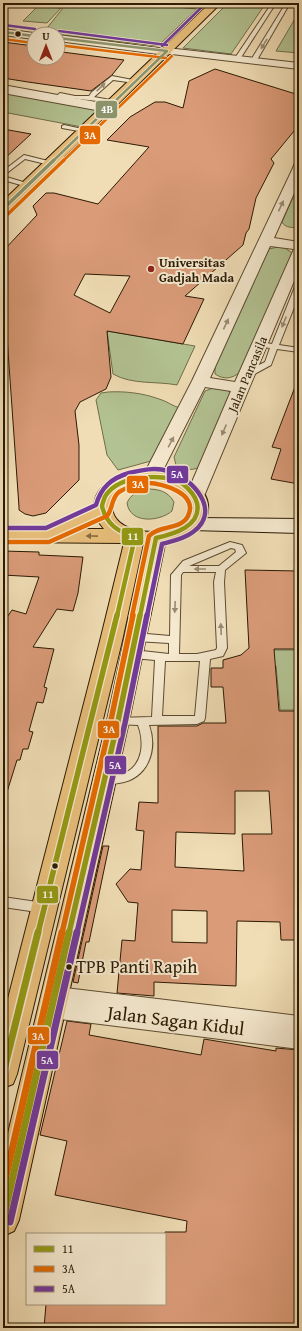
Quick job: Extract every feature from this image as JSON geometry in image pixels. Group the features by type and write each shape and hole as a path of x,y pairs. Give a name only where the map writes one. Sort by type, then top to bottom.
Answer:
{"main road":[{"path":"3,209 216,3"},
{"path":"3,535 141,537 177,533 191,524 197,517 198,506 195,496 186,486 166,478 152,476 133,478 114,487 106,495 103,510 109,524 119,531 141,537"},
{"path":"48,535 103,510"},
{"path":"3,1220 104,780 130,721 141,537"},
{"path":"3,1074 111,641 141,537"}],"street":[{"path":"3,32 26,35"},
{"path":"66,39 299,66"},
{"path":"3,89 56,99 110,105"},
{"path":"152,476 200,381 299,168"},
{"path":"268,235 299,232"},
{"path":"268,235 299,246"},
{"name":"Jalan Pancasila","path":"195,496 244,381 267,345 284,304 299,252"},
{"path":"200,381 244,381"},
{"path":"191,524 299,526"},
{"name":"Jalan Sagan Kidul","path":"54,999 299,1036"}],"lane":[{"path":"238,58 274,3"},
{"path":"254,60 288,3"},
{"path":"261,23 275,25"},
{"path":"91,98 94,93 112,78 135,81"},
{"path":"56,99 60,95 75,98 91,98 110,105"},
{"path":"64,127 84,130"},
{"path":"3,174 24,158 50,163"},
{"path":"3,178 9,181 28,185"},
{"path":"284,304 299,286"},
{"path":"267,345 299,350"},
{"path":"174,658 176,575 180,569 186,563 230,546 235,545 240,548 241,553 221,569 180,569"},
{"path":"134,645 160,658 205,657 219,653 222,648 219,582 221,569"},
{"path":"134,645 174,640"},
{"path":"130,721 198,720 200,718 205,657"},
{"path":"157,721 160,658"},
{"path":"104,780 128,776 138,770 143,763 147,749 147,734 130,721"},
{"path":"3,902 44,908"},
{"name":"Jalan Sagan Kidul","path":"54,999 299,1022"}],"green space":[{"path":"67,3 132,3 197,9 158,46 66,36 66,26 49,26"},
{"path":"228,3 266,3 231,54 183,48"},
{"path":"38,6 61,8 47,23 23,21"},
{"path":"299,12 299,53 276,51"},
{"path":"3,90 102,110 82,127 3,112"},
{"path":"299,184 299,227 289,227 282,222"},
{"path":"278,247 285,248 292,253 240,372 228,378 218,376 215,374 215,367 269,249"},
{"path":"107,331 195,346 177,385 128,380 113,374"},
{"path":"213,388 226,389 231,393 200,467 191,469 182,468 176,465 174,457 205,391"},
{"path":"127,392 147,395 180,408 151,461 118,470 107,455 96,400 101,393"},
{"path":"147,489 159,490 169,495 174,502 172,511 166,515 153,519 139,518 133,515 129,510 127,503 135,493"},
{"path":"266,650 299,650 299,710 280,710 276,666 260,666"}],"building":[{"path":"3,42 26,45 26,66 66,66 66,53 124,60 112,75 91,91 3,78"},
{"path":"215,69 299,95 299,125 271,159 274,163 256,198 249,229 246,233 243,245 185,296 204,299 183,344 107,331 111,377 106,389 80,402 75,411 79,445 79,480 46,513 33,516 25,514 19,510 3,293 3,251 37,215 33,206 46,193 54,193 98,204 149,147 107,140 130,117 155,102 165,102 183,108 189,81","holes":["85,274 130,276 110,313 74,295"]},
{"path":"3,129 31,134 3,160"},
{"path":"298,379 299,484 271,479 281,449 272,447"},
{"path":"3,551 39,552 39,555 83,557 78,593 73,611 57,609 33,647 54,649 44,687 47,688 43,703 37,702 29,731 33,732 28,749 23,749 20,760 17,760 7,792 3,791 3,623 12,610 26,614 39,577 3,575"},
{"path":"245,570 299,571 299,649 274,649 279,711 299,711 299,940 281,940 280,922 237,921 236,986 154,982 154,996 117,993 122,940 135,941 138,903 128,902 116,884 130,869 141,870 144,831 136,830 139,802 158,803 158,726 197,726 203,723 226,723 223,687 211,687 211,668 223,668 223,660 241,655 249,648","holes":["235,791 269,791 272,834 242,834 244,871 175,867 176,832 235,834","172,910 207,911 207,943 172,942"]},
{"path":"103,846 109,846 89,942 86,942 78,983 73,982"},
{"path":"67,1021 91,1024 89,1035 201,1055 204,1039 276,1051 276,1048 299,1050 299,1328 44,1328 46,1305 166,1305 165,1232 186,1232 187,1221 55,1195 67,1141 40,1135"}],"transit line":[{"name":"5A","path":"162,46 206,3"},
{"name":"5A","path":"4,25 26,28"},
{"name":"4B","path":"3,32 26,35"},
{"name":"5A","path":"66,32 167,45"},
{"name":"3A","path":"3,39 26,42"},
{"name":"4B","path":"66,39 167,51"},
{"name":"3A","path":"66,46 166,58"},
{"name":"4B","path":"3,209 167,51"},
{"name":"3A","path":"8,214 172,56"},
{"name":"5A","path":"3,528 46,528 96,505 97,499 103,489 115,478 147,470 158,469 168,471 185,478 198,491 203,499 205,508 204,516 200,525 193,533 183,538 162,544 125,723 10,1222"},
{"name":"11","path":"3,1074 111,641 135,537 122,533 114,528 108,521 102,506 106,495 114,487 126,481 155,477 169,479 181,483 190,490 196,500 198,509 196,517 184,529 156,538 118,721 3,1220"},
{"name":"3A","path":"3,542 49,542 107,516 117,494 127,488 141,484 148,483 162,485 178,491 189,501 189,515 186,520 175,526 152,532 149,536 111,720 3,1189"}],"place":[{"name":"Universitas Gadjah Mada","path":"151,269"},
{"name":"TPB Panti Rapih","path":"69,967"}]}
